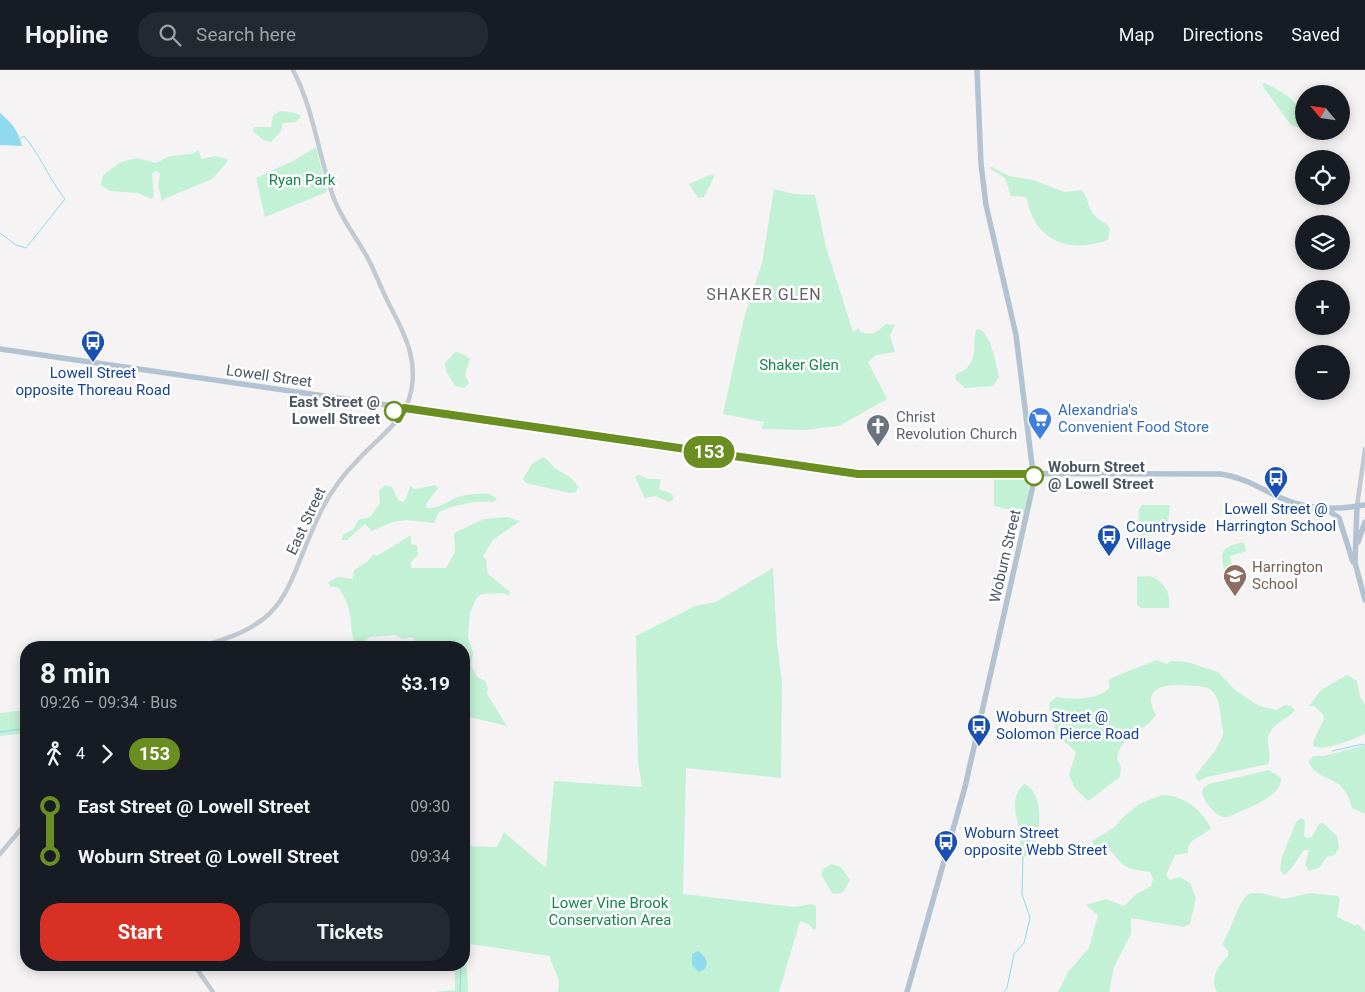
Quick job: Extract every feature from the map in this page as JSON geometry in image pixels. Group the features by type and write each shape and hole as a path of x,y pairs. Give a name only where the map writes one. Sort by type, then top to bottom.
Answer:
{"main road":[{"name":"Woburn Street","path":"907,992 966,782 1031,503 1034,474 1016,335 986,205 977,70"},
{"name":"Lowell Street","path":"0,350 858,474 1222,475 1246,480 1296,503 1324,508 1365,505"},
{"path":"391,406 398,419"},
{"path":"1356,568 1357,506"},
{"path":"1324,508 1339,518 1365,600"},
{"path":"1355,558 1359,536 1365,522"}],"street":[{"name":"East Street","path":"218,641 235,636 256,625 275,609 292,582 316,520 329,496 356,461 398,419 404,408 413,378 410,350 403,330 370,264 333,197 309,106 293,70"},
{"path":"1357,506 1365,449"},
{"path":"0,854 20,830"},
{"path":"198,971 213,992"}],"green space":[{"path":"1264,83 1278,90 1295,103 1295,126 1291,125 1262,85"},
{"path":"280,111 300,115 300,118 296,122 283,123 281,131 271,142 263,140 253,131 254,127 271,127 273,116"},
{"name":"Ryan Park","path":"316,147 327,192 265,217 256,178 293,161"},
{"path":"199,150 201,159 215,156 227,159 227,162 212,179 162,201 158,186 160,174 157,171 152,173 154,197 151,199 138,193 110,191 101,185 103,175 121,162 137,158 156,163 170,156 192,154"},
{"path":"992,167 1009,176 1033,180 1065,192 1081,190 1094,215 1110,228 1108,240 1094,244 1067,244 1046,234 1031,213 1027,199 1025,197 1011,196 1005,178 989,168"},
{"path":"712,174 714,177 704,197 698,198 689,184"},
{"name":"Shaker Glen","path":"774,189 794,194 815,195 826,247 853,332 858,328 861,332 872,334 886,324 895,325 890,335 895,352 876,355 868,362 887,399 839,426 804,430 763,429 761,428 764,422 723,414 744,318 762,263"},
{"path":"977,329 986,335 989,341 999,377 993,386 965,388 956,380 955,375 966,369 971,362"},
{"path":"455,352 461,353 470,359 465,375 469,383 464,388 455,386 446,371 445,363"},
{"path":"543,457 555,468 574,480 578,487 576,492 570,493 526,483 523,479 532,464"},
{"path":"639,475 648,479 661,479 659,489 672,494 674,499 669,502 655,496 645,498 635,477"},
{"path":"994,478 1028,479 1029,492 1025,513 994,506"},
{"path":"385,485 392,487 398,500 403,502 406,499 410,486 415,489 435,485 438,488 426,504 427,508 435,507 469,494 490,494 497,499 493,502 479,502 446,509 439,512 434,523 406,520 393,522 371,531 365,524 347,540 341,540 344,534 354,529 358,520 370,517 380,503 379,491"},
{"path":"1142,505 1170,505 1168,523 1155,535 1138,536 1139,509"},
{"path":"508,517 520,521 493,540 483,556 486,560 488,574 510,592 509,596 504,593 482,594 477,597 470,613 469,641 416,641 412,637 403,639 395,635 370,637 366,641 354,641 350,614 344,597 339,588 330,586 328,582 338,577 353,579 354,570 368,561 374,554 377,556 411,535 411,544 417,545 418,555 411,562 411,568 446,568 455,552 454,533 484,519"},
{"path":"1244,542 1246,551 1230,556 1233,570 1225,573 1222,560 1224,551 1230,546"},
{"name":"Lower Vine Brook Conservation Area","path":"773,568 777,643 782,682 781,778 686,768 683,894 795,907 812,904 816,906 816,929 814,930 808,924 800,921 779,992 558,992 559,981 549,956 470,944 470,846 497,847 504,832 546,868 554,781 642,787 638,762 636,636 695,606 716,602"},
{"path":"1150,576 1166,588 1169,597 1169,608 1141,608 1137,605 1137,577"},
{"path":"470,643 473,653 471,665 477,677 485,681 488,689 487,694 507,726 470,717"},
{"path":"1156,660 1167,664 1171,661 1187,662 1218,672 1235,690 1259,706 1276,710 1285,705 1291,706 1295,710 1275,726 1268,736 1270,756 1268,764 1207,777 1198,781 1195,776 1215,751 1223,734 1217,699 1211,690 1202,686 1174,685 1159,688 1151,697 1156,715 1128,738 1119,750 1117,759 1121,767 1120,777 1088,801 1075,788 1069,775 1076,752 1057,735 1049,708 1050,702 1057,697 1078,699 1093,697 1110,687 1108,681 1111,679"},
{"path":"1347,675 1357,681 1360,697 1365,705 1365,734 1331,746 1313,746 1313,742 1324,719 1323,714 1314,706 1309,706 1321,690"},
{"path":"20,711 20,734 0,736 0,713"},
{"path":"1365,745 1365,814 1352,808 1343,788 1318,773 1309,762 1313,756 1324,756"},
{"path":"1269,770 1281,778 1280,785 1275,791 1260,802 1228,817 1220,816 1216,813 1206,802 1202,794 1203,788 1209,784"},
{"path":"1024,784 1032,789 1039,809 1038,833 1031,852 1026,857 1010,849 1020,844 1015,805 1018,791"},
{"path":"1162,795 1178,798 1197,809 1211,828 1192,841 1188,848 1188,853 1175,855 1166,875 1170,880 1180,877 1190,883 1196,898 1190,924 1184,927 1131,918 1131,934 1114,967 1109,992 1058,992 1068,972 1089,948 1098,915 1086,905 1106,899 1124,906 1135,895 1151,886 1153,879 1150,872 1136,870 1123,865 1110,850 1094,846 1092,841 1115,827 1120,820 1139,804"},
{"path":"1301,818 1305,821 1304,836 1307,838 1312,837 1319,824 1323,823 1337,836 1339,847 1335,855 1327,857 1319,868 1309,871 1305,865 1309,850 1304,850 1291,869 1284,875 1280,870 1282,857 1296,822"},
{"path":"831,864 841,867 850,880 844,891 837,894 832,893 822,876 822,870"},
{"path":"1250,893 1261,893 1284,899 1310,893 1338,896 1340,899 1337,917 1354,925 1358,924 1365,932 1365,992 1217,992 1214,982 1216,972 1228,956 1228,951 1222,944 1241,903"},
{"path":"455,971 467,971 468,992 435,992 455,990"}],"water":[{"path":"0,113 14,127 22,146 0,145"},
{"path":"698,951 704,957 707,964 705,969 699,972 692,965 692,954"}],"waterway":[{"path":"0,233 16,245 26,248 65,199 30,144 24,136 20,139"},
{"path":"0,732 20,729"},
{"path":"1332,751 1363,744 1365,746"},
{"path":"1004,992 1007,988 1014,954 1024,943 1030,918 1022,894 1023,855"},
{"path":"460,992 461,971"}],"bus line":[{"name":"153","path":"394,411 398,419 404,408 858,474 1034,474 1034,476"}],"place":[{"name":"Lowell Street opposite Thoreau Road","path":"93,363"},
{"name":"East Street @ Lowell Street","path":"394,411"},
{"name":"Alexandria's Convenient Food Store","path":"1040,440"},
{"name":"Christ Revolution Church","path":"878,447"},
{"name":"Woburn Street @ Lowell Street","path":"1034,476"},
{"name":"Lowell Street @ Harrington School","path":"1276,499"},
{"name":"Countryside Village","path":"1109,557"},
{"name":"Harrington School","path":"1235,597"},
{"name":"Woburn Street @ Solomon Pierce Road","path":"979,747"},
{"name":"Woburn Street opposite Webb Street","path":"946,863"}],"district":[{"name":"SHAKER GLEN","path":"764,294"}]}
